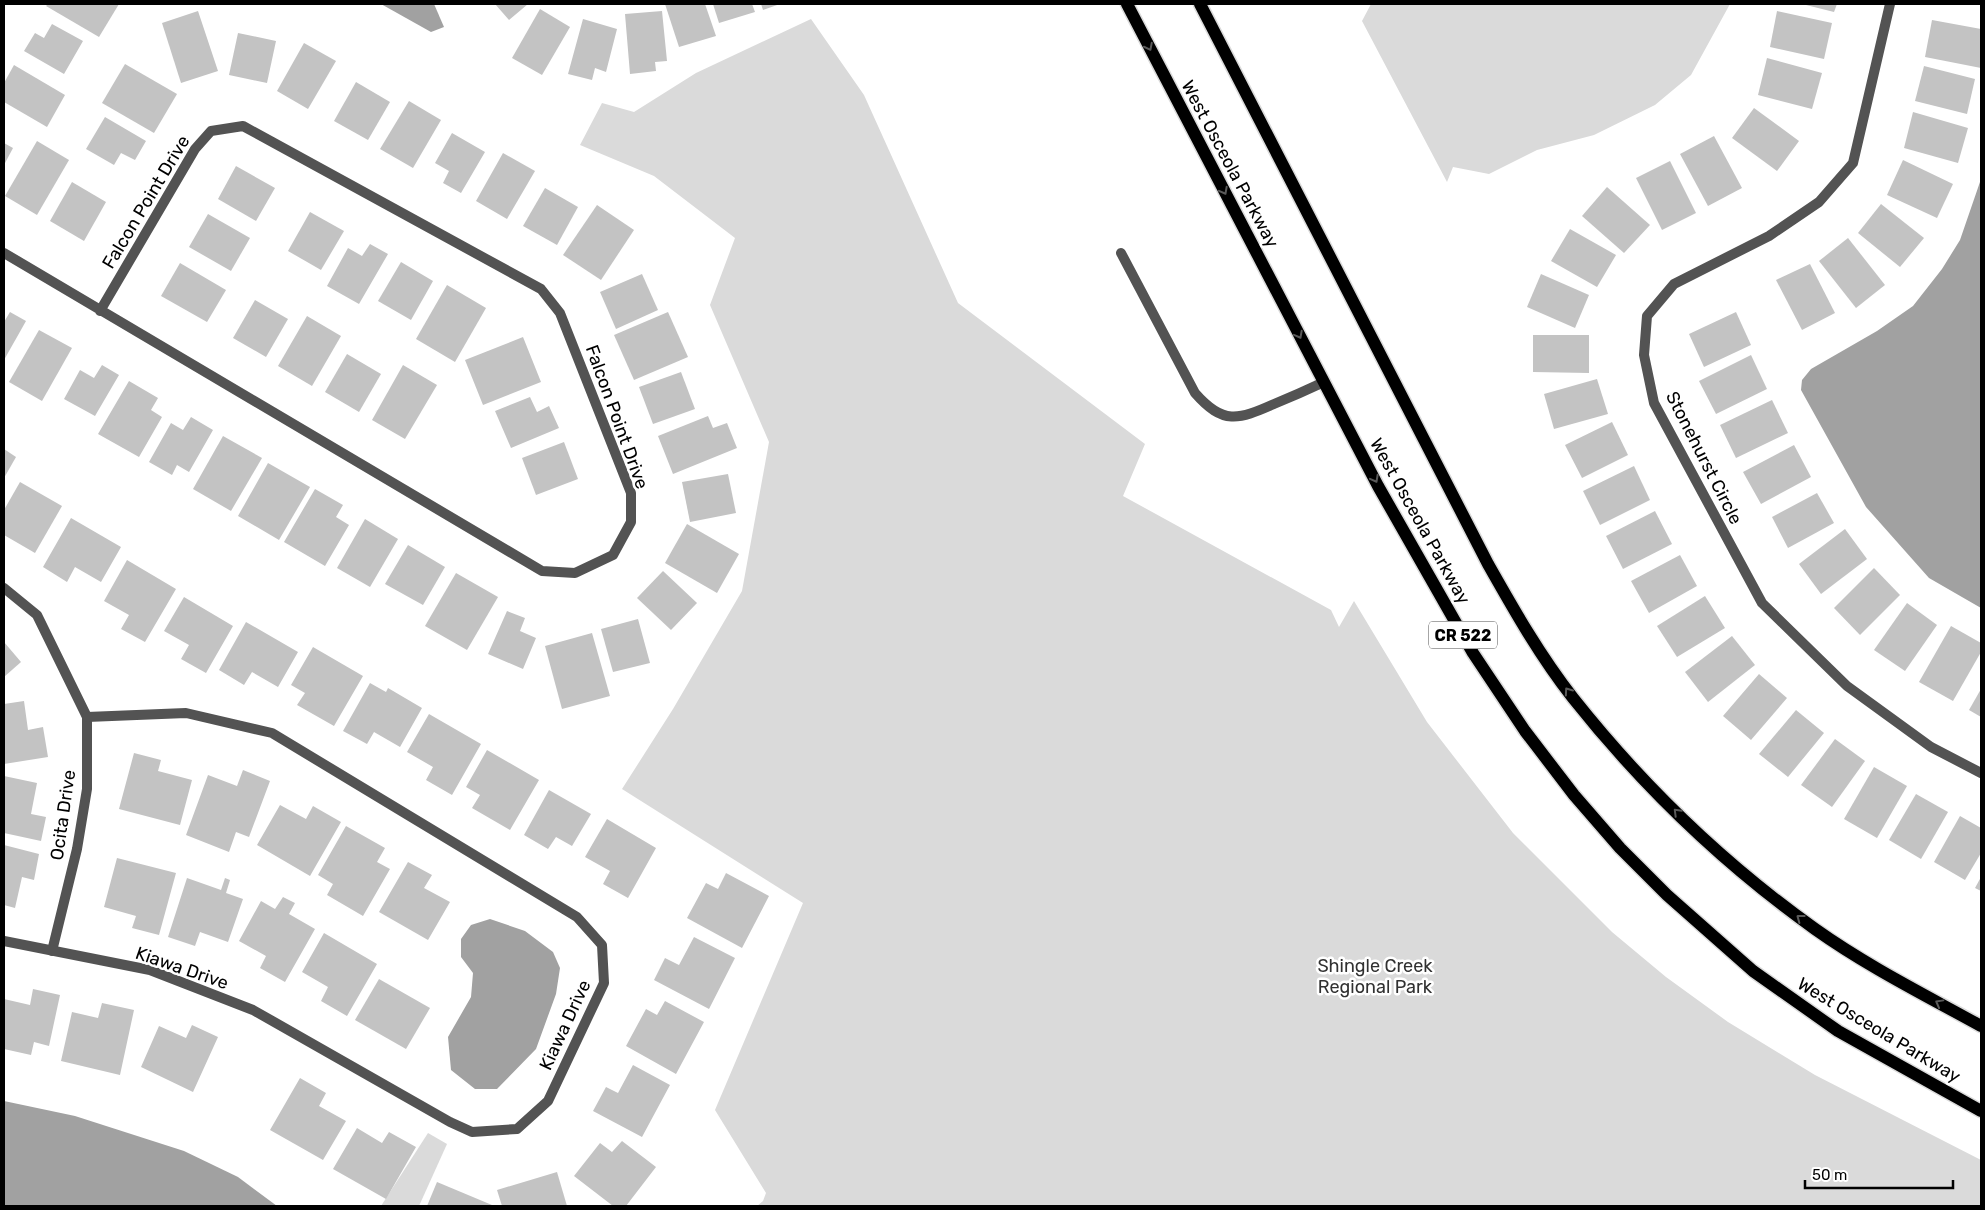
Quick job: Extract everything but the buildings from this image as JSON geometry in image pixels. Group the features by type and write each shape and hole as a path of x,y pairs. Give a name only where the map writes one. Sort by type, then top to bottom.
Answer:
{"main road":[{"name":"West Osceola Parkway","path":"1127,4 1378,486 1473,652 1525,731 1574,795 1620,848 1666,895 1753,971 1838,1030 1981,1111"},
{"name":"CR 522","path":"1200,4 1488,564 1527,631 1572,697 1632,767 1698,833 1759,887 1817,930 1878,969 1981,1026"}],"street":[{"name":"Stonehurst Circle","path":"1890,4 1853,163 1819,202 1769,236 1674,284 1647,316 1644,355 1654,403 1762,603 1846,686 1931,747 1981,772"},
{"name":"Falcon Point Drive","path":"4,253 100,310 542,571 575,573 613,555 632,522 631,493 624,475 560,313 541,289 243,126 211,131 195,149 100,310"},
{"path":"1121,253 1194,393 1206,406 1217,413 1232,417 1247,416 1324,382"},
{"name":"Ocita Drive","path":"4,588 37,615 87,717 87,789 77,849 52,951"},
{"name":"Kiawa Drive","path":"4,942 150,970 253,1010 450,1122 472,1132 517,1129 548,1101 604,983 602,945 577,917 272,733 186,713 87,717"}],"green space":[{"path":"1371,4 1730,4 1691,75 1655,105 1594,135 1537,150 1489,174 1453,167 1447,182 1362,21"},
{"name":"Shingle Creek Regional Park","path":"811,19 864,95 958,303 1145,444 1123,496 1331,610 1339,627 1354,601 1427,722 1513,833 1612,932 1666,977 1728,1022 1815,1075 1981,1160 1981,1206 757,1206 763,1201 766,1193 715,1110 803,903 622,789 673,709 742,591 769,442 710,305 735,238 654,176 580,145 602,103 634,112 696,73"},
{"path":"428,1133 447,1144 419,1206 381,1206"}],"shaded area":[{"path":"381,4 434,4 444,27 431,32"},
{"path":"1981,179 1981,608 1929,578 1866,507 1801,390 1802,380 1811,369 1877,331 1913,306 1942,269 1960,240"},
{"path":"490,919 525,931 553,952 560,968 556,994 536,1049 497,1089 475,1089 451,1070 448,1037 471,997 473,973 461,957 461,939 471,925"},
{"path":"4,1101 75,1116 184,1151 238,1177 277,1206 4,1206"}]}
